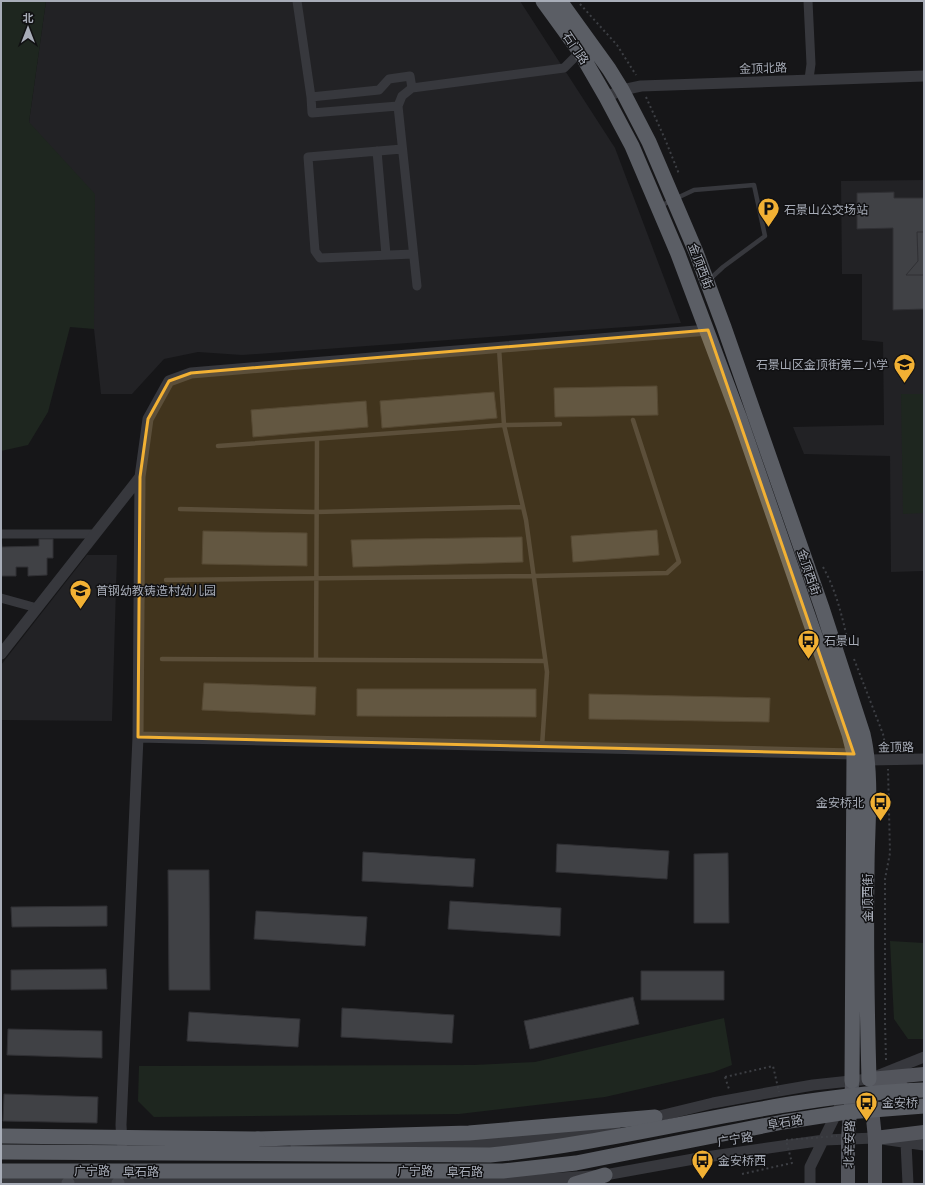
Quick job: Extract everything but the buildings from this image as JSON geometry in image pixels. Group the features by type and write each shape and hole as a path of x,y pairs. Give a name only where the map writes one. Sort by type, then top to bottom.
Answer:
{"highway":[{"name":"石门路","path":"543,1 580,52 606,97"},
{"name":"石门路","path":"560,1 609,69 622,90"},
{"name":"金顶西街","path":"622,90 649,142 696,252 822,608 864,734 868,760 867,1010 869,1079"},
{"name":"金顶西街","path":"606,97 632,146 678,254 708,330 848,729 854,754 852,1081"},
{"name":"阜石路","path":"1,1152 490,1155 537,1150 781,1105 872,1093 924,1090"},
{"name":"阜石路","path":"1,1171 502,1171 576,1163 783,1122 847,1112 924,1106"},
{"path":"1,1136 258,1138 469,1134 655,1117"},
{"path":"575,1184 605,1175"}],"main road":[{"path":"869,1079 924,1074"},
{"path":"869,1079 887,1087 924,1085"},
{"path":"869,1079 875,1138 875,1184"},
{"name":"北辛安路","path":"848,1184 843,1137 852,1081"},
{"path":"875,1138 904,1139 924,1132"}],"street":[{"path":"297,1 312,113 398,106"},
{"path":"808,1 810,79"},
{"path":"417,286 398,106 402,96 412,88 564,68 580,52"},
{"path":"311,97 379,90 389,79 410,76 412,88"},
{"name":"金顶北路","path":"606,97 622,90 641,86 924,76"},
{"path":"402,149 308,157 315,251 320,258 413,254"},
{"path":"377,151 386,255"},
{"path":"122,1143 121,1125 138,737 140,477 148,419 169,381 191,373 708,330"},
{"path":"1,654 140,477"},
{"path":"1,534 96,534"},
{"path":"1,598 37,608"},
{"path":"138,737 854,754"},
{"name":"金顶路","path":"868,760 924,760"},
{"name":"广宁路","path":"1,1142 278,1145 480,1144 542,1138 602,1129 767,1093 813,1085 869,1079 924,1057"},
{"path":"810,1184 810,1167 852,1081"},
{"name":"广宁路","path":"1,1183 118,1184 504,1182 605,1175 699,1158 843,1137 875,1138"},
{"path":"908,1184 904,1139 924,1145"}],"lane":[{"path":"658,207 694,190 754,185 765,236 723,267 707,282"},
{"path":"499,348 504,425 526,520 547,672 542,747"},
{"path":"166,580 667,573 679,562 633,420"},
{"path":"218,446 504,425 560,424"},
{"path":"316,660 317,439"},
{"path":"180,509 316,512 523,507"},
{"path":"162,659 545,661"}],"path":[{"path":"725,1077 773,1066 780,1095"},
{"path":"742,1174 792,1163 786,1140 843,1137"}],"highlighted area":[{"path":"708,330 854,754 138,737 140,477 148,419 169,381 191,373"}],"shaded area":[{"path":"1,1 46,1 29,122 95,194 94,329 70,327 48,412 28,445 1,451"},
{"path":"46,1 520,1 615,148 681,323 242,355 198,352 164,359 132,394 101,394 94,329 29,122"},
{"name":"石景山区金顶街第二小学","path":"924,180 924,571 891,572 890,456 804,454 793,427 884,425 883,342 862,340 862,274 842,274 841,181"},
{"path":"901,394 924,394 924,513 903,514"},
{"name":"首钢幼教铸造村幼儿园","path":"87,555 117,555 112,721 1,720 1,665"},
{"path":"890,941 924,943 924,1039 908,1039 894,1019"},
{"path":"724,1018 732,1065 714,1072 605,1097 459,1114 154,1117 138,1101 139,1066 474,1065 535,1062"}],"place":[{"name":"石景山公交场站","path":"768,228"},
{"name":"石景山区金顶街第二小学","path":"904,384"},
{"name":"首钢幼教铸造村幼儿园","path":"80,610"},
{"name":"石景山","path":"809,660"},
{"name":"金安桥北","path":"880,822"},
{"name":"金安桥","path":"866,1122"},
{"name":"金安桥西","path":"703,1180"}]}
